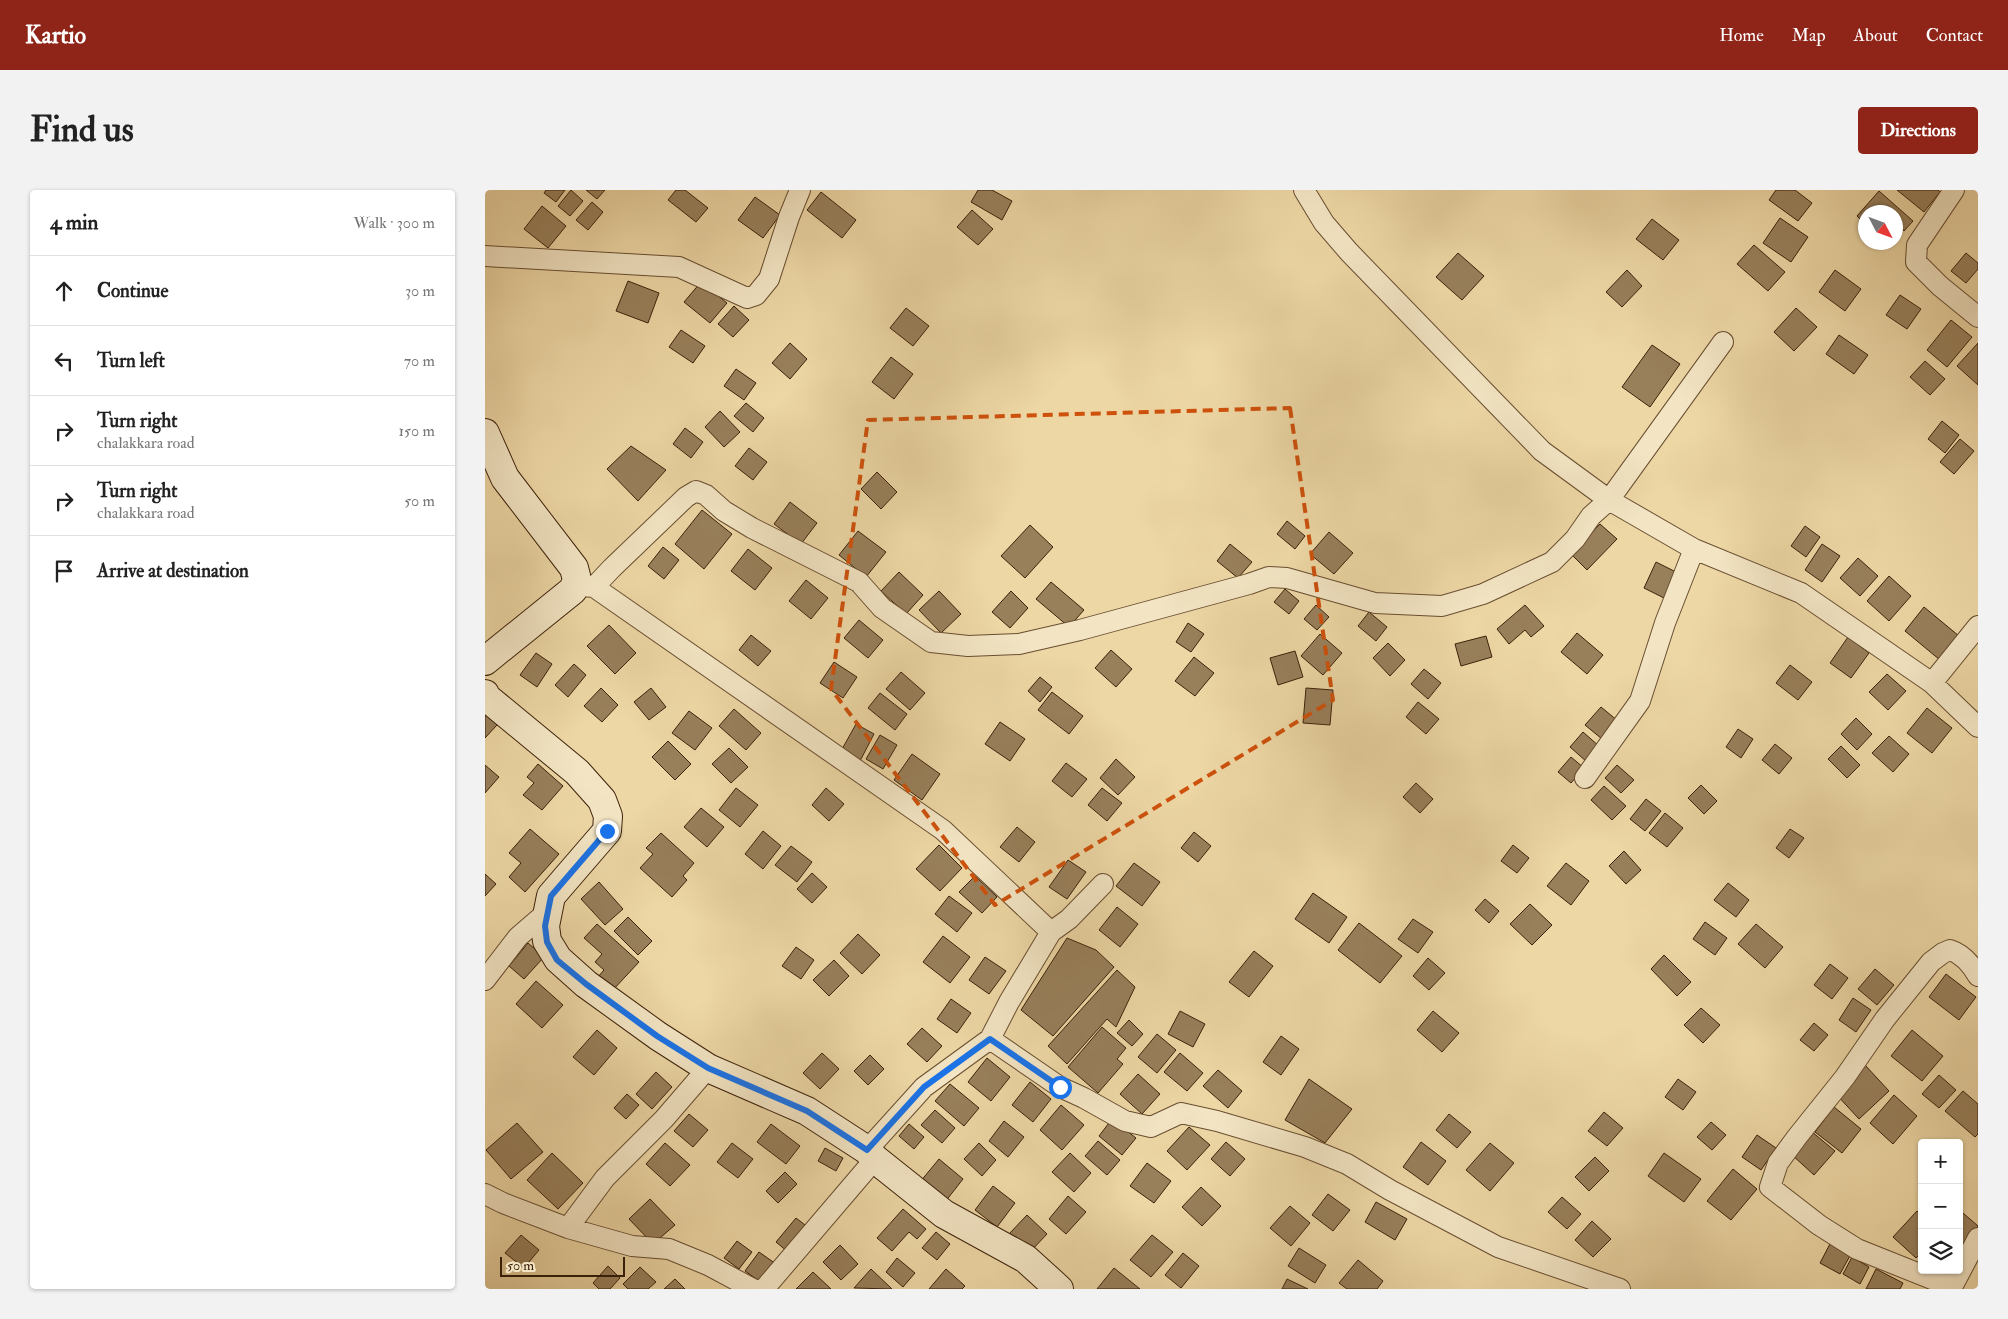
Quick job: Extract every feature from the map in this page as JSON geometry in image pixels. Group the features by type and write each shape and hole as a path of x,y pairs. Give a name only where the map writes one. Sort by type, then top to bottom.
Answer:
{"main road":[{"path":"485,433 505,478 563,553 574,568 577,580 585,587"},
{"path":"485,661 573,590 585,587"},
{"path":"485,694 486,697 577,772 602,800 608,816 607,831 551,896 545,926 547,942 557,960 586,984 657,1036 708,1068 807,1111 871,1155 944,1214 1025,1259 1059,1289"}],"street":[{"path":"485,256 679,267 747,298 756,296 769,279 789,217 801,190"},
{"path":"1304,190 1324,223 1349,252 1542,451 1609,500 1694,550 1801,593 1932,683 1978,727"},
{"path":"1954,190 1917,245 1916,262 1939,286 1978,317"},
{"path":"1051,932 943,830 585,587 612,568 686,497 696,491 706,495 724,511 752,528 859,582 882,608 931,642 968,646 1019,644 1079,630 1269,577 1287,578 1375,603 1442,606 1483,594 1552,562 1575,539 1591,516 1609,500 1723,342"},
{"path":"1585,778 1640,701 1665,623 1694,550"},
{"path":"1932,683 1978,626"},
{"path":"764,1289 924,1087 990,1039 1009,1002 1051,932 1069,919 1103,884"},
{"path":"485,980 519,937 547,912"},
{"path":"1978,976 1971,964 1959,953 1950,950 1931,962 1885,1019 1824,1105 1778,1163 1770,1187 1819,1225 1857,1249 1951,1288 1978,1238"},
{"path":"990,1039 1060,1087 1125,1121 1151,1127 1181,1113 1217,1121 1305,1147 1347,1164 1390,1190 1498,1247 1525,1254 1621,1289"},
{"path":"568,1228 605,1178 664,1119 708,1068"},
{"path":"485,1194 503,1203 568,1228 632,1246 669,1249 708,1265 753,1289"}],"highlighted area":[{"path":"1290,408 1333,700 995,905 831,689 868,420"}],"building":[{"path":"546,190 565,190 556,202 544,193"},
{"path":"571,190 583,201 570,216 558,206"},
{"path":"586,190 605,190 597,199"},
{"path":"676,190 685,190 708,208 696,222 668,200"},
{"path":"978,190 992,190 1012,201 1002,220 971,202"},
{"path":"1776,190 1795,190 1812,203 1798,221 1769,200"},
{"path":"1897,190 1938,190 1940,192 1924,212"},
{"path":"1879,191 1895,205 1867,205"},
{"path":"821,192 856,220 842,238 807,210"},
{"path":"755,197 780,215 763,238 738,220"},
{"path":"592,202 603,212 588,230 576,220"},
{"path":"542,206 566,226 548,248 524,229"},
{"path":"972,210 993,229 978,245 957,227"},
{"path":"1903,212 1913,221 1903,230"},
{"path":"1780,218 1808,237 1791,262 1763,243"},
{"path":"1652,219 1679,240 1663,260 1636,239"},
{"path":"1754,245 1785,272 1768,291 1737,264"},
{"path":"1458,253 1484,276 1462,300 1436,277"},
{"path":"1966,253 1978,263 1978,269 1966,283 1951,271"},
{"path":"1627,270 1642,286 1622,307 1606,292"},
{"path":"1835,270 1861,289 1845,311 1819,292"},
{"path":"628,281 659,293 648,323 616,311"},
{"path":"701,282 727,303 710,323 684,302"},
{"path":"1900,295 1921,309 1907,329 1886,315"},
{"path":"734,306 749,320 733,337 718,324"},
{"path":"906,308 929,326 913,346 890,328"},
{"path":"1796,308 1817,327 1794,351 1774,332"},
{"path":"1951,320 1972,337 1947,367 1927,350"},
{"path":"681,330 705,346 693,363 669,347"},
{"path":"1839,335 1868,355 1854,374 1826,354"},
{"path":"790,343 807,359 790,379 772,363"},
{"path":"1978,343 1978,385 1957,366"},
{"path":"1652,345 1680,364 1650,407 1622,387"},
{"path":"891,357 913,374 894,399 872,382"},
{"path":"1925,361 1945,379 1930,395 1910,377"},
{"path":"736,369 756,383 744,400 724,386"},
{"path":"746,403 764,418 753,432 734,416"},
{"path":"720,411 740,432 724,447 705,427"},
{"path":"1942,421 1959,435 1945,453 1928,439"},
{"path":"685,428 703,442 691,458 673,444"},
{"path":"1960,439 1974,451 1954,474 1940,462"},
{"path":"631,446 666,470 638,501 607,469"},
{"path":"749,448 767,462 753,480 735,466"},
{"path":"877,472 897,492 881,509 861,489"},
{"path":"790,502 817,523 801,544 774,524"},
{"path":"702,510 732,534 704,569 675,544"},
{"path":"1287,521 1305,536 1295,549 1277,534"},
{"path":"1600,524 1617,539 1587,570 1571,554"},
{"path":"1030,525 1053,547 1025,578 1001,556"},
{"path":"1805,526 1820,537 1806,557 1791,546"},
{"path":"858,531 886,552 866,577 839,555"},
{"path":"1329,532 1353,553 1334,574 1310,554"},
{"path":"1230,544 1252,562 1238,578 1217,561"},
{"path":"1822,544 1840,556 1822,582 1805,570"},
{"path":"663,547 679,560 664,579 648,566"},
{"path":"748,549 772,568 755,590 731,571"},
{"path":"1858,558 1878,576 1860,596 1840,578"},
{"path":"1656,562 1678,573 1666,599 1644,588"},
{"path":"899,572 923,595 906,614 881,591"},
{"path":"1889,576 1911,596 1889,621 1867,601"},
{"path":"806,580 828,598 811,619 789,601"},
{"path":"1051,582 1084,610 1069,627 1036,599"},
{"path":"1285,589 1299,601 1289,614 1274,602"},
{"path":"939,591 961,614 941,633 919,610"},
{"path":"1011,591 1028,608 1010,628 992,612"},
{"path":"1316,605 1329,617 1317,630 1304,619"},
{"path":"1525,605 1544,626 1531,637 1525,630 1509,644 1497,629"},
{"path":"1924,607 1959,636 1940,660 1905,631"},
{"path":"1369,612 1387,627 1376,641 1358,626"},
{"path":"859,620 883,640 868,658 844,638"},
{"path":"1188,623 1204,634 1191,652 1176,642"},
{"path":"609,625 636,653 615,674 587,646"},
{"path":"1577,633 1603,655 1587,674 1561,652"},
{"path":"1320,634 1342,653 1323,675 1301,656"},
{"path":"751,635 771,651 758,666 739,650"},
{"path":"1486,636 1492,657 1461,666 1455,644"},
{"path":"1848,637 1869,653 1851,678 1830,663"},
{"path":"1388,643 1405,660 1390,676 1373,658"},
{"path":"1111,650 1132,669 1116,687 1095,668"},
{"path":"1295,651 1303,677 1278,685 1270,658"},
{"path":"536,653 552,664 537,687 520,675"},
{"path":"1194,657 1214,673 1195,696 1175,681"},
{"path":"834,662 857,677 843,698 820,683"},
{"path":"574,664 586,675 568,697 555,685"},
{"path":"1790,665 1812,682 1798,700 1776,683"},
{"path":"1424,669 1441,683 1428,699 1411,684"},
{"path":"901,672 925,693 910,710 886,689"},
{"path":"1887,674 1906,691 1888,710 1869,692"},
{"path":"1040,677 1052,687 1040,702 1028,691"},
{"path":"601,688 618,705 602,722 584,706"},
{"path":"651,688 666,707 649,720 634,702"},
{"path":"1306,688 1333,690 1330,725 1303,723"},
{"path":"1052,692 1083,716 1069,734 1038,710"},
{"path":"880,693 907,714 895,730 868,708"},
{"path":"1418,702 1439,719 1426,734 1406,717"},
{"path":"1601,707 1618,721 1602,739 1585,725"},
{"path":"1927,708 1952,728 1932,753 1907,733"},
{"path":"734,709 761,733 746,750 719,726"},
{"path":"689,711 712,728 695,750 672,733"},
{"path":"485,713 497,725 485,738"},
{"path":"1856,718 1872,734 1857,750 1841,734"},
{"path":"1000,722 1025,739 1010,761 985,744"},
{"path":"856,724 874,734 860,761 841,751"},
{"path":"1738,729 1753,739 1741,758 1726,747"},
{"path":"1583,732 1600,747 1587,762 1570,747"},
{"path":"880,735 897,745 883,769 866,759"},
{"path":"1889,736 1909,754 1893,772 1872,753"},
{"path":"668,741 691,764 675,780 652,757"},
{"path":"1775,744 1792,758 1779,774 1762,760"},
{"path":"1841,746 1860,765 1847,778 1828,759"},
{"path":"729,748 748,767 731,783 712,764"},
{"path":"912,754 940,774 922,800 894,780"},
{"path":"1571,757 1584,768 1571,783 1558,772"},
{"path":"1116,759 1135,777 1118,795 1100,778"},
{"path":"1066,763 1087,779 1072,797 1052,781"},
{"path":"538,764 563,786 542,810 523,795 534,783 527,777"},
{"path":"485,765 499,777 485,793"},
{"path":"1617,765 1634,780 1621,793 1605,778"},
{"path":"1416,783 1433,799 1420,813 1403,797"},
{"path":"1701,785 1717,801 1704,814 1688,798"},
{"path":"1604,786 1626,806 1612,820 1591,800"},
{"path":"736,788 758,805 740,827 719,810"},
{"path":"826,788 844,804 829,821 812,805"},
{"path":"1102,788 1122,803 1107,821 1088,805"},
{"path":"1646,799 1661,811 1645,831 1630,819"},
{"path":"701,808 724,827 707,847 684,827"},
{"path":"1665,813 1683,828 1667,847 1649,833"},
{"path":"1017,827 1035,842 1019,862 1000,847"},
{"path":"530,829 559,854 525,892 509,877 521,863 509,853"},
{"path":"1790,829 1804,838 1789,858 1776,848"},
{"path":"763,831 781,846 763,869 745,854"},
{"path":"1194,832 1211,846 1198,862 1181,848"},
{"path":"661,833 694,863 683,876 687,880 672,897 640,868 653,854 646,848"},
{"path":"939,845 962,868 940,891 916,869"},
{"path":"1513,845 1529,858 1517,873 1501,861"},
{"path":"791,846 812,862 797,882 775,865"},
{"path":"1624,851 1641,870 1626,884 1609,866"},
{"path":"1068,860 1086,872 1067,899 1049,887"},
{"path":"1134,863 1160,882 1142,906 1116,886"},
{"path":"1566,863 1589,881 1571,905 1547,886"},
{"path":"812,873 827,887 812,903 797,889"},
{"path":"485,874 496,884 485,896"},
{"path":"975,876 997,897 982,913 959,892"},
{"path":"599,882 623,909 605,925 581,899"},
{"path":"1728,883 1749,900 1736,917 1714,900"},
{"path":"1313,893 1347,917 1329,943 1295,919"},
{"path":"949,896 972,913 957,932 935,914"},
{"path":"1485,899 1499,911 1489,923 1475,910"},
{"path":"1530,904 1552,925 1532,945 1510,924"},
{"path":"1117,907 1138,924 1120,947 1099,930"},
{"path":"628,917 652,941 638,955 614,931"},
{"path":"1413,919 1433,932 1418,953 1398,939"},
{"path":"1705,922 1727,938 1715,955 1693,939"},
{"path":"1359,923 1402,956 1380,983 1338,950"},
{"path":"597,924 639,962 612,991 597,978 604,970 595,962 602,954 584,938"},
{"path":"1756,924 1783,947 1765,968 1738,944"},
{"path":"858,934 880,955 862,974 840,953"},
{"path":"943,936 970,957 950,983 923,962"},
{"path":"1067,938 1096,950 1114,967 1053,1036 1021,1010"},
{"path":"528,943 544,957 524,979 509,966"},
{"path":"796,947 814,960 801,979 782,966"},
{"path":"1254,951 1273,966 1249,997 1229,982"},
{"path":"1664,955 1691,982 1677,996 1651,969"},
{"path":"985,957 1006,971 989,994 969,980"},
{"path":"1428,958 1445,973 1429,990 1413,976"},
{"path":"834,960 849,976 829,996 813,980"},
{"path":"1830,964 1848,978 1832,999 1814,985"},
{"path":"1875,969 1894,985 1877,1005 1858,989"},
{"path":"1117,970 1135,987 1116,1027 1107,1019 1067,1064 1048,1046"},
{"path":"1946,974 1976,997 1959,1020 1929,997"},
{"path":"536,981 563,1005 542,1028 516,1004"},
{"path":"1853,998 1871,1010 1856,1032 1839,1020"},
{"path":"951,999 971,1013 957,1033 937,1019"},
{"path":"1701,1008 1720,1025 1703,1043 1684,1025"},
{"path":"1180,1011 1205,1024 1193,1047 1168,1034"},
{"path":"1433,1011 1459,1033 1442,1052 1417,1030"},
{"path":"1129,1020 1143,1034 1132,1046 1117,1033"},
{"path":"1814,1023 1828,1035 1814,1051 1800,1040"},
{"path":"1102,1027 1126,1048 1117,1059 1123,1064 1098,1093 1068,1067"},
{"path":"922,1028 942,1046 927,1062 907,1044"},
{"path":"597,1030 617,1048 594,1075 573,1057"},
{"path":"1912,1030 1943,1056 1922,1081 1891,1056"},
{"path":"1157,1034 1176,1050 1157,1073 1138,1057"},
{"path":"1281,1036 1299,1049 1281,1075 1263,1062"},
{"path":"822,1053 839,1069 820,1089 803,1073"},
{"path":"1180,1053 1203,1073 1187,1091 1164,1072"},
{"path":"870,1055 884,1069 868,1085 854,1071"},
{"path":"987,1058 1010,1077 991,1101 968,1082"},
{"path":"1865,1065 1889,1091 1859,1119 1835,1093"},
{"path":"1218,1070 1242,1091 1228,1108 1203,1086"},
{"path":"656,1072 672,1087 652,1109 636,1094"},
{"path":"1138,1074 1160,1094 1142,1114 1120,1094"},
{"path":"1939,1075 1956,1090 1939,1108 1922,1094"},
{"path":"1309,1079 1352,1109 1325,1143 1285,1120"},
{"path":"1678,1079 1696,1092 1683,1110 1665,1097"},
{"path":"1030,1082 1051,1099 1033,1122 1012,1105"},
{"path":"950,1084 979,1108 964,1126 935,1101"},
{"path":"1963,1091 1978,1104 1978,1134 1975,1137 1945,1111"},
{"path":"627,1094 639,1105 626,1119 614,1108"},
{"path":"1894,1095 1917,1116 1893,1144 1870,1123"},
{"path":"1061,1105 1084,1125 1062,1150 1040,1130"},
{"path":"1834,1107 1861,1129 1842,1153 1815,1132"},
{"path":"935,1110 955,1128 942,1143 921,1125"},
{"path":"1604,1112 1623,1128 1607,1146 1588,1131"},
{"path":"689,1114 708,1130 693,1147 674,1131"},
{"path":"1449,1114 1471,1132 1457,1148 1436,1130"},
{"path":"1112,1119 1136,1138 1122,1155 1099,1136"},
{"path":"1004,1121 1024,1137 1008,1157 989,1141"},
{"path":"1711,1122 1726,1135 1712,1150 1697,1137"},
{"path":"517,1123 543,1152 511,1179 486,1150"},
{"path":"771,1124 800,1146 786,1164 757,1142"},
{"path":"909,1124 924,1137 914,1149 899,1136"},
{"path":"1189,1127 1210,1145 1187,1170 1167,1151"},
{"path":"1811,1131 1835,1151 1814,1175 1791,1154"},
{"path":"1757,1135 1776,1148 1761,1170 1742,1157"},
{"path":"1098,1141 1120,1160 1107,1175 1085,1156"},
{"path":"1226,1142 1245,1159 1230,1176 1211,1159"},
{"path":"1421,1142 1446,1161 1428,1185 1403,1167"},
{"path":"665,1143 690,1165 670,1186 646,1164"},
{"path":"732,1143 753,1159 738,1178 717,1162"},
{"path":"979,1143 996,1160 982,1176 964,1159"},
{"path":"1490,1143 1514,1163 1490,1191 1466,1170"},
{"path":"825,1148 843,1158 836,1171 818,1161"},
{"path":"552,1153 583,1183 558,1209 527,1180"},
{"path":"1070,1153 1091,1173 1074,1192 1052,1172"},
{"path":"1664,1153 1701,1179 1684,1202 1648,1176"},
{"path":"1595,1157 1609,1171 1589,1191 1575,1177"},
{"path":"939,1159 963,1179 945,1202 920,1182"},
{"path":"1147,1163 1171,1181 1154,1203 1130,1186"},
{"path":"1733,1169 1757,1189 1731,1220 1707,1201"},
{"path":"785,1172 797,1184 778,1203 766,1191"},
{"path":"993,1186 1015,1203 997,1227 975,1210"},
{"path":"1201,1187 1221,1206 1202,1226 1182,1207"},
{"path":"1328,1194 1350,1210 1333,1231 1312,1215"},
{"path":"1068,1196 1086,1212 1066,1234 1049,1219"},
{"path":"1562,1197 1581,1214 1567,1229 1548,1212"},
{"path":"650,1199 675,1225 653,1244 629,1219"},
{"path":"1376,1202 1407,1219 1395,1240 1365,1222"},
{"path":"1290,1206 1310,1223 1291,1246 1270,1228"},
{"path":"903,1209 926,1229 917,1239 909,1232 892,1251 877,1238"},
{"path":"1917,1211 1918,1256 1916,1258 1893,1237"},
{"path":"1963,1213 1978,1226 1978,1229 1963,1247"},
{"path":"1027,1215 1047,1234 1029,1253 1009,1234"},
{"path":"796,1218 809,1228 788,1252 776,1242"},
{"path":"1592,1221 1611,1239 1593,1257 1575,1240"},
{"path":"936,1232 950,1244 937,1260 922,1248"},
{"path":"521,1235 539,1250 524,1268 505,1253"},
{"path":"1152,1235 1173,1252 1151,1277 1130,1260"},
{"path":"737,1241 752,1252 739,1269 724,1258"},
{"path":"1831,1242 1851,1254 1840,1274 1820,1263"},
{"path":"840,1245 858,1264 841,1280 823,1262"},
{"path":"1299,1248 1326,1265 1315,1283 1288,1266"},
{"path":"759,1252 776,1264 762,1283 745,1271"},
{"path":"1183,1253 1199,1266 1181,1288 1165,1275"},
{"path":"1852,1257 1869,1267 1860,1284 1843,1274"},
{"path":"897,1258 915,1273 903,1287 886,1272"},
{"path":"1358,1260 1383,1281 1377,1289 1347,1289 1339,1283"},
{"path":"608,1266 620,1278 610,1289 599,1289 593,1283"},
{"path":"640,1267 656,1282 648,1289 628,1289 623,1284"},
{"path":"1114,1268 1140,1289 1097,1289"},
{"path":"871,1269 892,1289 854,1288"},
{"path":"946,1269 965,1286 962,1289 929,1289"},
{"path":"1876,1269 1903,1283 1900,1289 1866,1289"},
{"path":"813,1272 831,1289 796,1289"},
{"path":"675,1279 685,1289 664,1289"},
{"path":"1287,1279 1308,1289 1282,1289"}],"route":[{"path":"607,831 551,896 545,926 547,942 557,960 586,984 657,1036 708,1068 807,1111 867,1150 924,1087 990,1039 998,1043 1015,1058 1030,1065 1060,1087"}]}
